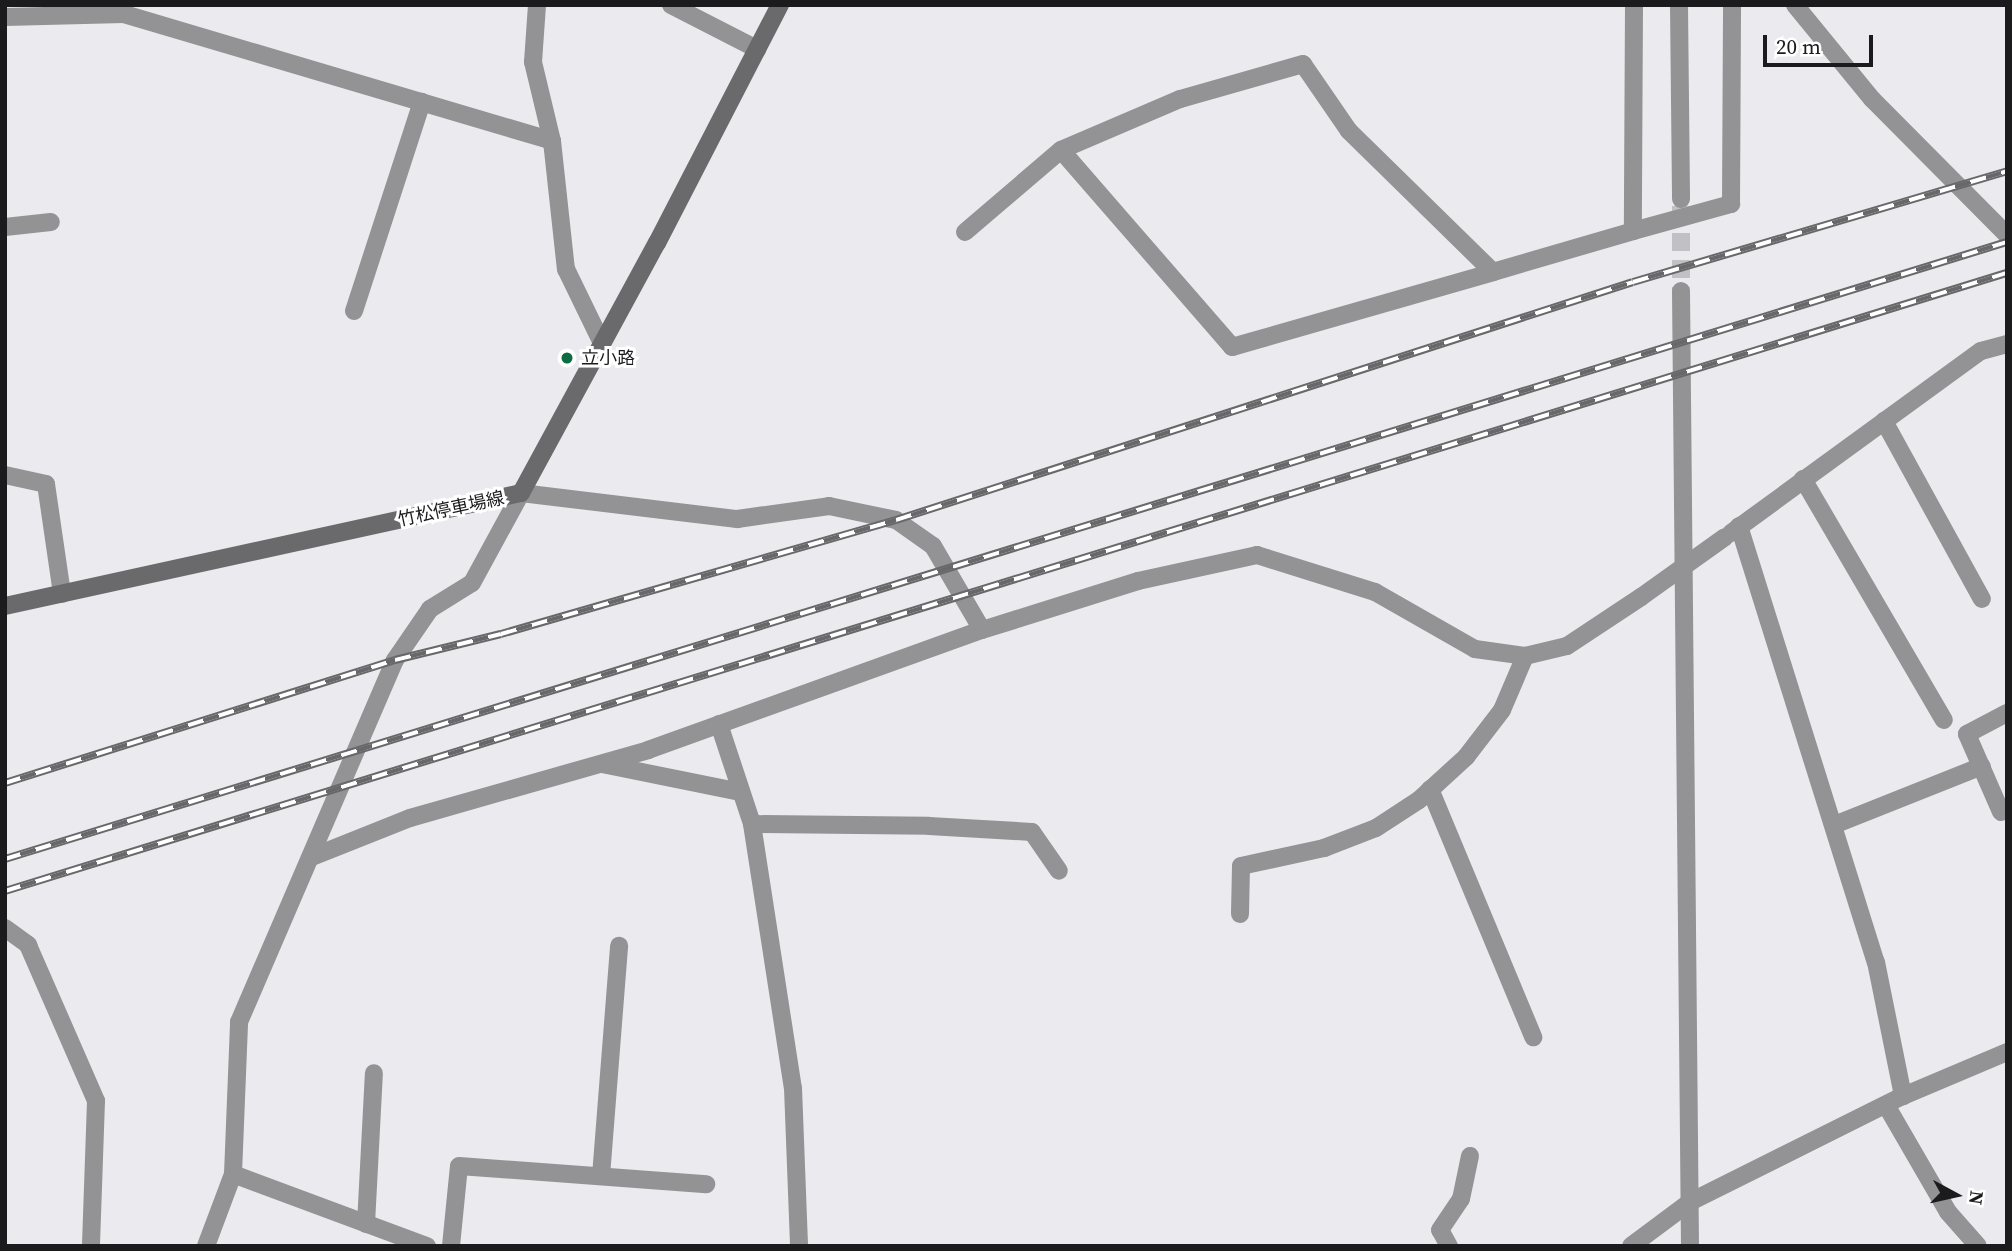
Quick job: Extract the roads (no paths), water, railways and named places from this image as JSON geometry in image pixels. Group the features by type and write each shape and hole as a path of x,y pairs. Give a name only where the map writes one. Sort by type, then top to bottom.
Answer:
{"main road":[{"name":"竹松停車場線","path":"5,606 521,493 780,5"}],"street":[{"path":"537,5 533,62 552,141 566,269 602,343"},
{"path":"671,5 757,48"},
{"path":"1633,231 1634,5"},
{"path":"1679,5 1681,199"},
{"path":"1061,150 1232,347 1731,204 1732,5"},
{"path":"1795,5 1872,99 2007,234"},
{"path":"5,17 50,10 124,13 552,141"},
{"path":"965,232 1061,150 1180,99 1303,64 1349,131 1493,272"},
{"path":"354,311 422,102"},
{"path":"5,228 51,222"},
{"path":"1681,291 1690,1246"},
{"path":"312,857 410,818 599,764 982,630 1138,581 1257,555 1375,592 1475,649 1525,656 1567,646 1641,597 1981,351 2007,344"},
{"path":"1884,421 1982,599"},
{"path":"5,475 46,484 62,594"},
{"path":"1803,479 1944,720"},
{"path":"206,1246 233,1174 239,1022 395,660 430,608 472,583 521,493 737,519 828,506 895,520 933,546 982,630"},
{"path":"1732,532 1834,825 1876,962 1903,1096"},
{"path":"1240,914 1241,866 1324,848 1376,828 1430,789 1466,757 1502,710 1525,656"},
{"path":"2001,812 1966,734 2007,713"},
{"path":"719,724 752,824 793,1088 799,1246"},
{"path":"599,764 741,792"},
{"path":"1834,825 1982,766"},
{"path":"1430,789 1534,1037"},
{"path":"752,824 929,825 1032,832 1059,871"},
{"path":"5,928 28,945 96,1101 91,1246"},
{"path":"601,1176 619,946"},
{"path":"1630,1246 1690,1202 1903,1096 2007,1052"},
{"path":"366,1224 374,1073"},
{"path":"1886,1105 1948,1212 1978,1246"},
{"path":"1449,1246 1440,1230 1461,1199 1470,1157"},
{"path":"451,1246 459,1166 706,1184"},
{"path":"233,1174 427,1246"}],"tunnel":[{"path":"1681,206 1681,291"}],"railway":[{"path":"5,783 395,660 501,634 896,520 1633,282 2007,171"},
{"path":"5,859 2007,242"},
{"path":"5,891 2007,273"}],"place":[{"name":"立小路","path":"567,358"}]}
